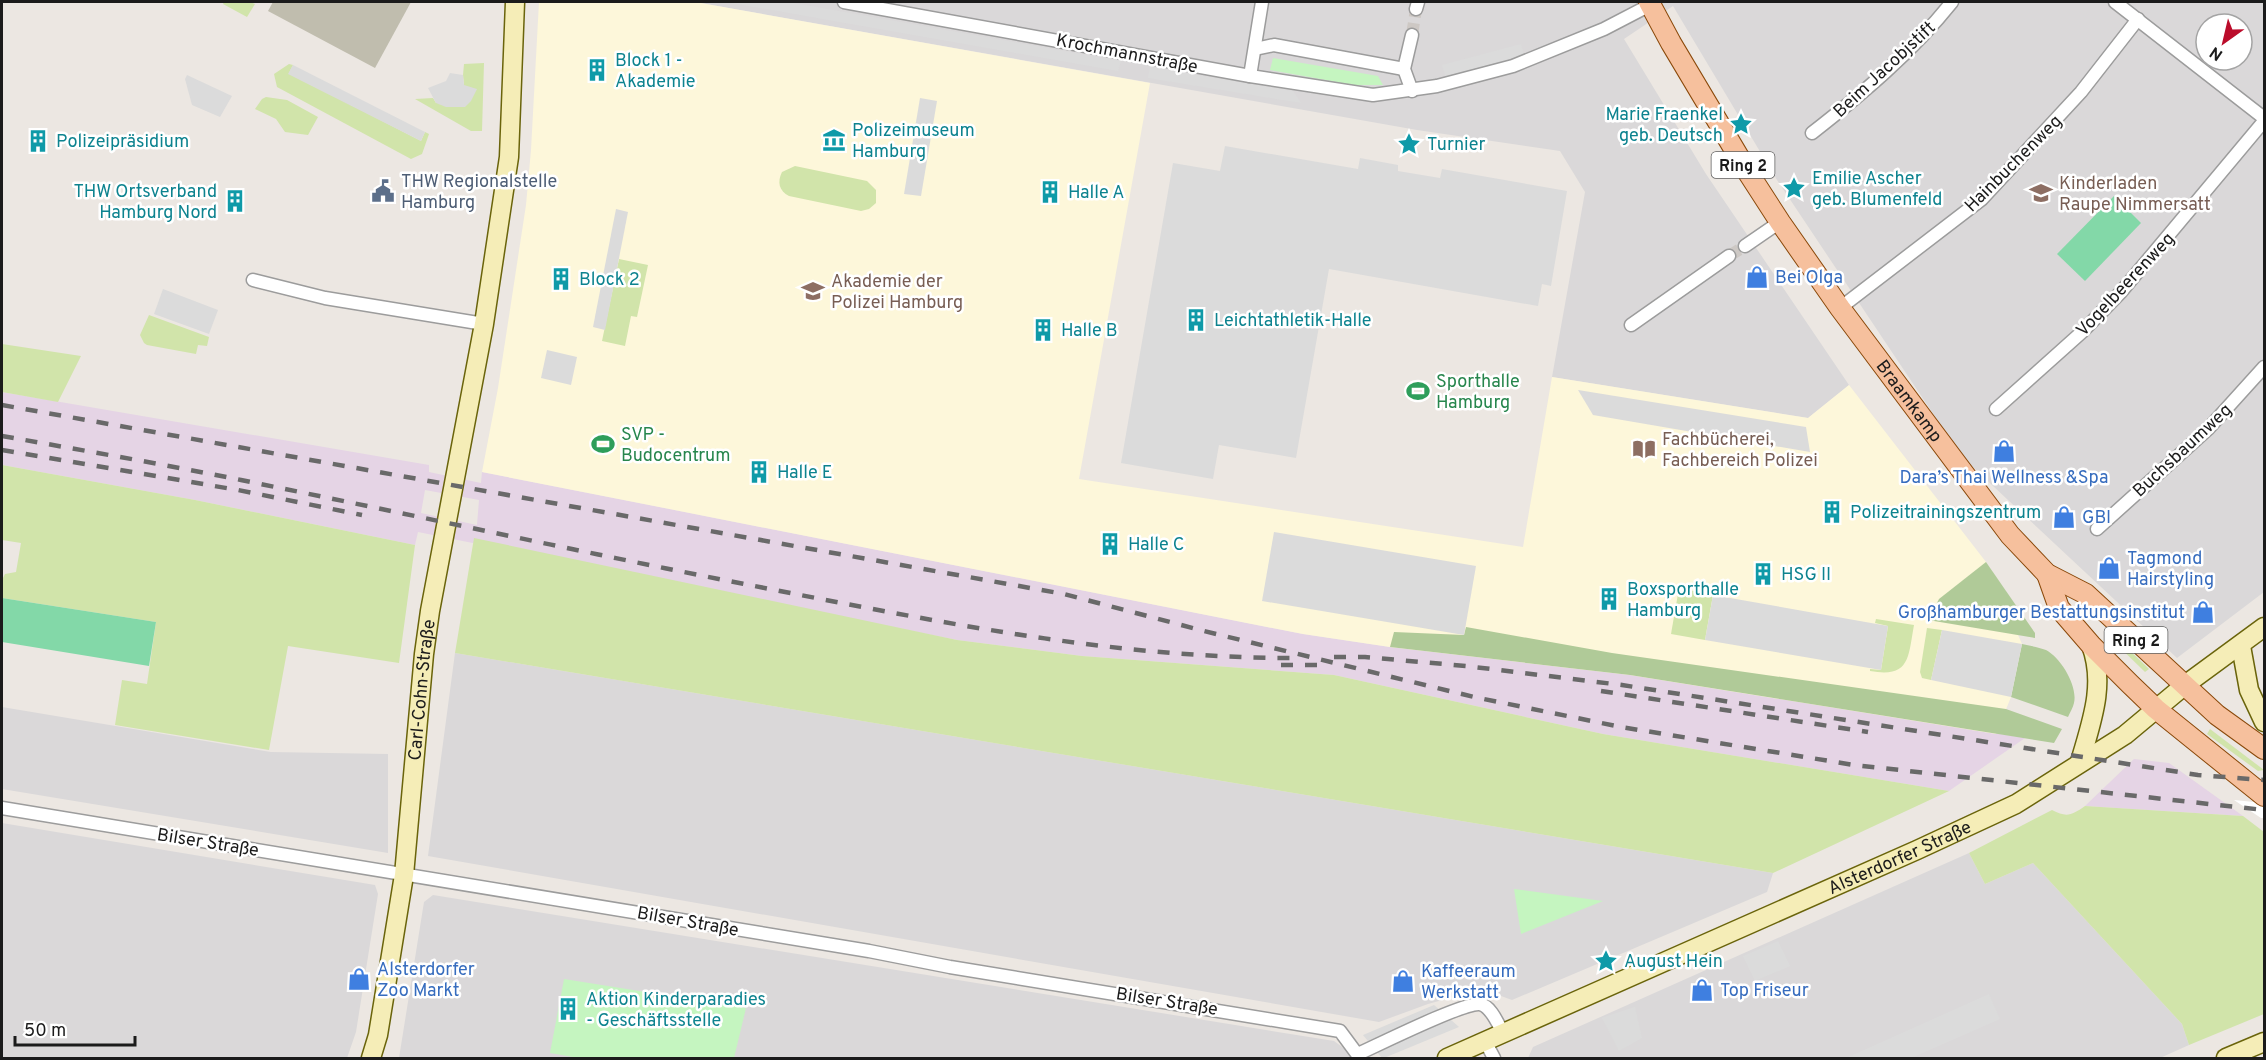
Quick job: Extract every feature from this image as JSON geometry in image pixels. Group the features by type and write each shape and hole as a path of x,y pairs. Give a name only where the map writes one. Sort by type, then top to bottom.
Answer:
{"main road":[{"name":"Braamkamp","path":"1650,2 1749,174 1780,222 1840,308 2010,535 2047,574 2086,594 2217,715 2265,749"},
{"name":"Braamkamp","path":"2047,574 2059,608 2091,645 2156,709 2265,796"}],"street":[{"name":"Carl-Cohn-Straße","path":"371,1059 382,1013 404,875 430,611 484,324 508,157 515,2"},
{"name":"Krochmannstraße","path":"844,2 1250,76 1373,95 1412,91 1513,66 1604,29 1650,2"},
{"path":"1250,76 1263,2"},
{"name":"Beim Jacobjstift","path":"1812,133 1862,94 1938,19 1952,2"},
{"path":"2115,2 2265,119"},
{"name":"Hainbuchenweg","path":"1840,308 1982,199 2081,92 2138,19"},
{"path":"1412,35 1404,69 1412,91"},
{"path":"1255,49 1275,45 1404,69"},
{"name":"Vogelbeerenweg","path":"1996,409 2082,332 2121,292 2265,119"},
{"path":"1745,246 1780,222"},
{"path":"1630,325 1729,256"},
{"path":"253,280 325,298 484,324"},
{"name":"Buchsbaumweg","path":"2097,529 2208,429 2265,367"},
{"name":"Alsterdorfer Straße","path":"1447,1059 2016,804 2125,735 2185,685 2265,627"},
{"path":"2080,762 2097,702 2096,667 2091,645"},
{"path":"2241,646 2248,690 2265,722"},
{"name":"Bilser Straße","path":"2,808 1341,1031 1359,1056"},
{"path":"1359,1056 1461,1008 1480,1004 1488,1009 1503,1033"},
{"path":"1485,1041 1494,1059"},
{"path":"2226,1059 2265,1042"}],"shaded area":[{"path":"273,2 411,2 375,68 268,11"},
{"name":"Akademie der Polizei Hamburg","path":"539,2 695,2 1150,83 1079,479 1523,547 1552,377 1808,418 1849,385 1986,562 2022,644 2011,697 1996,734 1630,675 1390,647 1303,634 482,472 498,388 526,205"},
{"path":"695,2 2264,2 2264,592 2177,658 1962,457 1777,180 1673,6 1624,39 1706,174 1849,385 1808,418 1552,377 1585,192 1560,151 1417,130"},
{"path":"726,2 788,2 1121,61 1118,71"},
{"path":"1521,44 1524,55 1446,77 1442,65"},
{"path":"293,65 425,132 421,141 288,74"},
{"path":"1150,67 1293,91 1301,103 1148,78"},
{"path":"450,73 463,75 464,85 477,89 465,107 446,107 436,103 428,88 446,81"},
{"path":"187,75 232,96 220,117 192,105 185,79"},
{"path":"920,98 937,101 921,196 904,194"},
{"path":"1225,146 1358,169 1360,158 1398,165 1398,171 1440,178 1442,169 1567,191 1551,286 1542,284 1538,306 1329,269 1296,458 1219,445 1213,479 1121,463 1173,163 1220,171"},
{"path":"616,209 628,212 605,330 593,327"},
{"path":"163,289 218,310 209,334 154,314"},
{"path":"547,350 577,357 571,385 541,378"},
{"path":"1578,390 1806,427 1810,452 1593,415"},
{"path":"2,392 429,465 429,472 481,483 482,472 1303,634 1390,647 1630,675 2025,738 1949,791 1603,734 1334,675 1082,656 957,640 418,532 415,545 195,500 2,465","holes":["425,490 479,500 477,525 421,513"]},
{"path":"1274,532 1476,566 1464,635 1262,601"},
{"path":"1713,595 1888,626 1881,670 1705,640"},
{"path":"1942,630 2022,644 2011,697 1931,680"},
{"path":"455,653 1773,873 1767,892 1512,1000 1482,989 1428,1004 1379,1022 428,856"},
{"path":"2,707 271,752 388,754 388,853 2,789"},
{"path":"2134,759 2169,763 2243,816 2085,806"},
{"path":"2,823 375,885 378,894 356,1032 347,1058 2,1058"},
{"path":"1969,853 1985,884 2033,863 2182,1024 2189,1045 2160,1058 1528,1058 1533,1047"},
{"path":"433,895 1334,1041 1352,1054 1353,1058 399,1058 424,902"},
{"path":"1778,941 1790,966 1755,981 1743,956"},
{"path":"1989,994 2000,1019 1911,1058 1846,1058"},
{"path":"1434,1005 1459,1027 1384,1058 1363,1035"},
{"path":"1635,1007 1642,1038 1619,1051 1602,1018"}],"green space":[{"path":"224,2 255,4 247,17 223,4"},
{"path":"1273,58 1378,76 1383,85 1354,85 1270,70"},
{"path":"484,63 482,131 471,131 415,99 433,98 436,103 464,85 464,64"},
{"path":"289,64 293,65 289,73 421,141 425,132 429,134 422,154 411,159 277,87 274,74"},
{"path":"266,97 287,100 318,117 308,135 285,132 276,119 255,109"},
{"path":"795,166 867,181 876,190 876,203 869,209 861,211 789,196 781,189 780,179 782,172"},
{"path":"2114,196 2141,223 2085,281 2057,254"},
{"path":"619,259 648,265 637,317 631,316 625,346 602,341"},
{"path":"149,315 209,337 207,346 198,345 196,354 147,345 140,335"},
{"path":"2,344 81,356 58,402 2,392"},
{"path":"2,465 195,500 415,545 399,663 288,646 269,750 115,725 122,680 147,684 156,622 2,598 2,580 5,574 16,572 21,543 2,540"},
{"path":"474,538 957,640 1082,656 1334,675 1603,734 1949,791 1773,873 455,653"},
{"path":"1986,562 2035,633 2035,638 1928,620 1939,599"},
{"path":"1679,588 1713,595 1705,640 1671,634"},
{"path":"2,598 156,622 149,666 2,642"},
{"path":"1876,619 1914,625 1905,663 1893,671 1870,671 1870,669 1881,670 1888,626 1875,623"},
{"path":"1466,627 1612,653 2006,709 2062,729 2054,743 1630,675 1390,647 1394,632 1464,635"},
{"path":"1927,628 1942,630 1931,680 1922,678 1920,672"},
{"path":"2107,629 2149,669 2145,672 2104,632"},
{"path":"2022,644 2046,650 2063,666 2071,681 2075,696 2074,705 2068,717 2011,697"},
{"path":"2210,729 2264,770 2258,771 2207,734"},
{"path":"2085,806 2243,816 2264,832 2264,1014 2189,1045 2182,1024 2033,863 1985,884 1969,853 2052,810 2069,814"},
{"path":"1514,889 1603,901 1521,934"},
{"path":"564,979 746,1008 734,1058 579,1058 550,1053"}],"pier":[{"path":"2234,800 2264,803 2264,818 2261,818"}],"tunnel":[{"path":"1412,35 1416,9"},
{"path":"1729,256 1745,246"}],"railway":[{"path":"2,405 1064,594 1474,697 1621,727 1854,765 2264,810"},
{"path":"2,436 211,474 681,571 948,623 1085,644 1153,651 1292,658"},
{"path":"2,450 238,490 362,515"},
{"path":"1334,657 1365,657 1466,666 1622,685 2198,775 2264,780"},
{"path":"1281,665 1326,665"},
{"path":"1601,691 1868,732"}],"place":[{"name":"Block 1 - Akademie","path":"597,70"},
{"name":"Marie Fraenkel geb. Deutsch","path":"1741,124"},
{"name":"Polizeimuseum Hamburg","path":"834,140"},
{"name":"Polizeipräsidium","path":"38,141"},
{"name":"Turnier","path":"1409,144"},
{"name":"Emilie Ascher geb. Blumenfeld","path":"1794,188"},
{"name":"THW Regionalstelle Hamburg","path":"383,191"},
{"name":"Halle A","path":"1050,192"},
{"name":"Kinderladen Raupe Nimmersatt","path":"2041,193"},
{"name":"THW Ortsverband Hamburg Nord","path":"235,201"},
{"name":"Bei Olga","path":"1757,277"},
{"name":"Block 2","path":"561,279"},
{"name":"Akademie der Polizei Hamburg","path":"813,291"},
{"name":"Leichtathletik-Halle","path":"1196,320"},
{"name":"Halle B","path":"1043,330"},
{"name":"Sporthalle Hamburg","path":"1418,391"},
{"name":"SVP - Budocentrum","path":"603,444"},
{"name":"Fachbücherei, Fachbereich Polizei","path":"1644,449"},
{"name":"Dara’s Thai Wellness &Spa","path":"2004,451"},
{"name":"Halle E","path":"759,472"},
{"name":"Polizeitrainingszentrum","path":"1832,512"},
{"name":"GBI","path":"2064,517"},
{"name":"Halle C","path":"1110,544"},
{"name":"Tagmond Hairstyling","path":"2109,568"},
{"name":"HSG II","path":"1763,574"},
{"name":"Boxsporthalle Hamburg","path":"1609,599"},
{"name":"Großhamburger Bestattungsinstitut","path":"2203,612"},
{"name":"August Hein","path":"1606,961"},
{"name":"Alsterdorfer Zoo Markt","path":"359,979"},
{"name":"Kaffeeraum Werkstatt","path":"1403,981"},
{"name":"Top Friseur","path":"1702,990"},
{"name":"Aktion Kinderparadies - Geschäftsstelle","path":"568,1009"}]}
